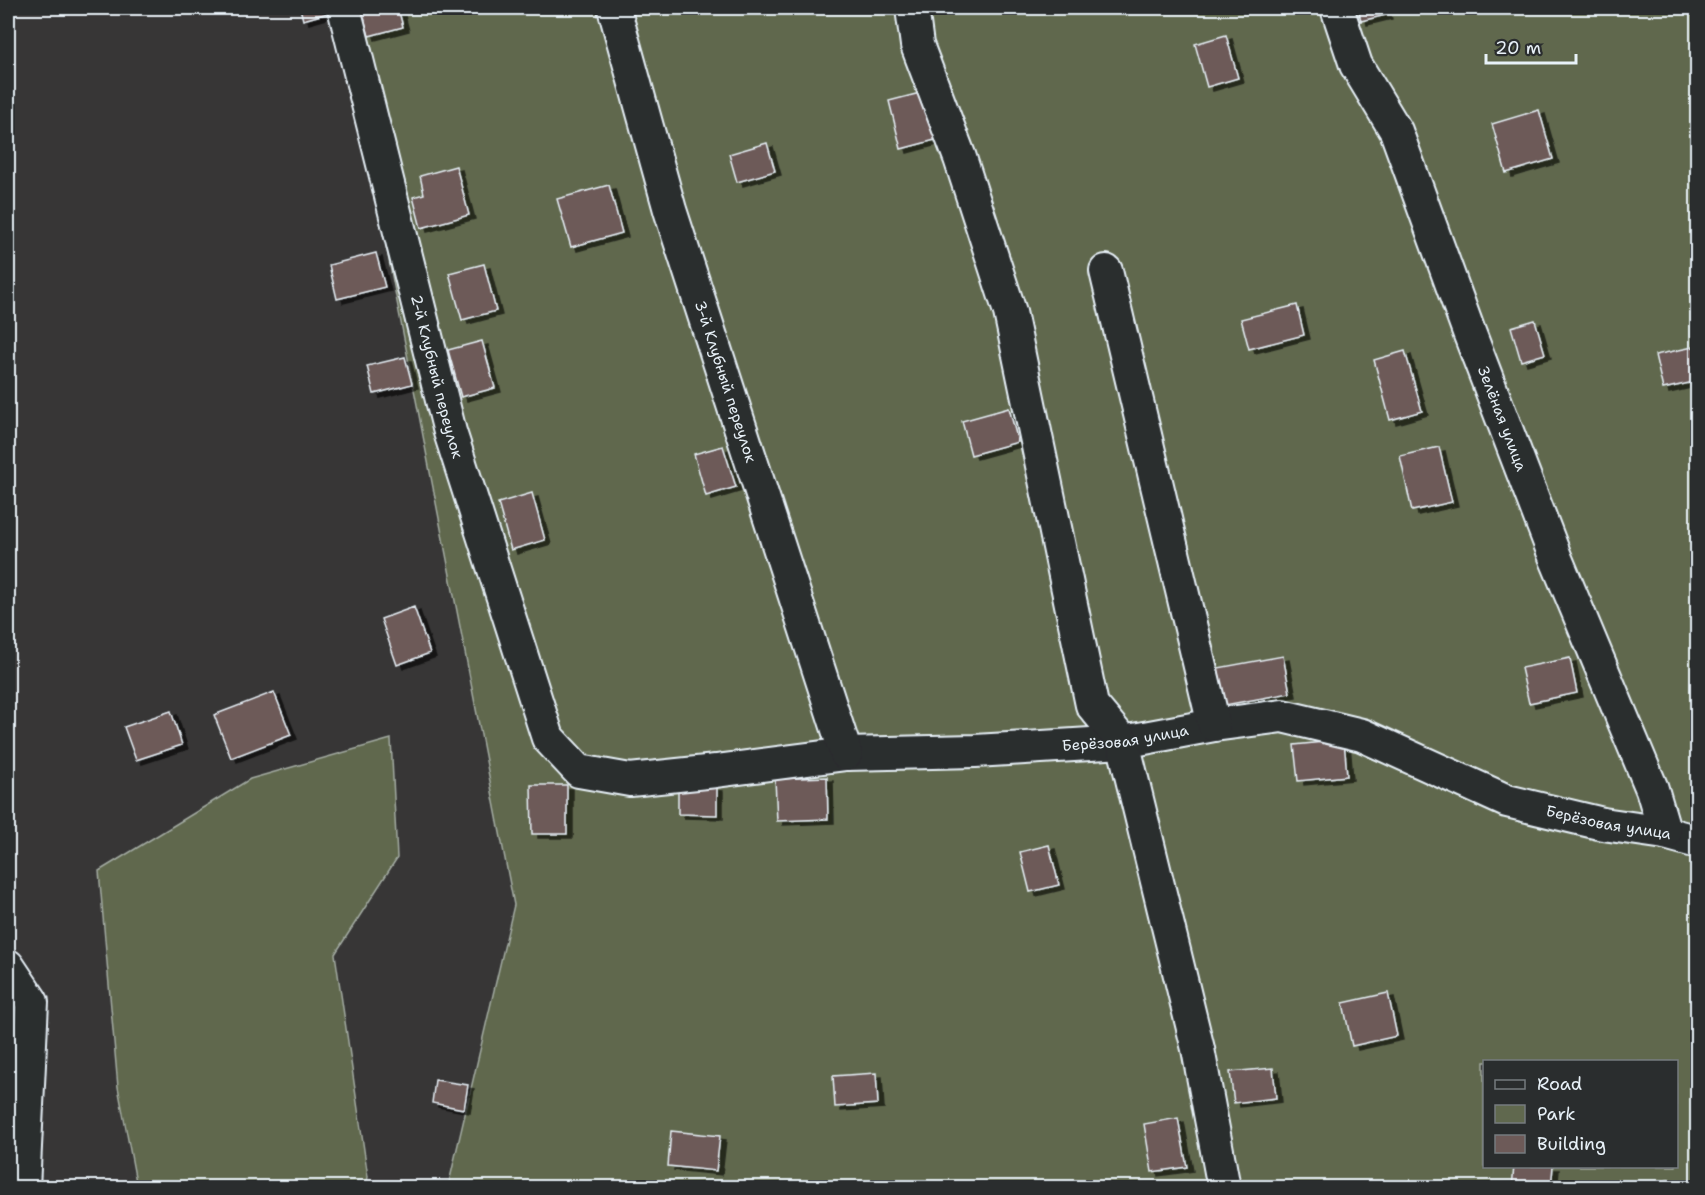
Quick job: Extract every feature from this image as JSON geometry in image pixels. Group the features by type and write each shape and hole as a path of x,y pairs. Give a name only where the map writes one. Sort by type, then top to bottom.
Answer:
{"street":[{"name":"2-й Клубный переулок","path":"345,8 450,432 548,738"},
{"name":"3-й Клубный переулок","path":"614,8 670,210 846,754"},
{"path":"912,8 917,45 960,158 1010,312 1092,705 1123,742 1198,1049 1224,1188"},
{"name":"Зелёная улица","path":"1337,8 1356,65 1396,132 1469,332 1557,559 1652,789 1665,833"},
{"path":"1106,271 1214,725"},
{"name":"Берёзовая улица","path":"548,738 579,771 630,780 846,754 975,751 1123,742 1214,725 1282,716 1362,735 1507,801 1603,824 1665,833 1698,842"},
{"path":"8,966 32,1002 23,1188"}],"green space":[{"path":"340,8 1697,8 1697,1187 448,1187 514,905"},
{"path":"391,739 397,858 335,954 368,1177 366,1187 137,1187 118,1087 99,871 250,779"}],"building":[{"path":"300,8 326,8 328,13 303,20"},
{"path":"361,8 398,8 403,27 369,36"},
{"path":"1358,8 1384,8 1386,15 1361,21"},
{"path":"1226,35 1238,78 1207,87 1195,44"},
{"path":"924,92 935,140 901,149 889,101"},
{"path":"1539,110 1553,159 1506,173 1492,124"},
{"path":"767,143 775,171 737,182 729,154"},
{"path":"456,166 469,215 421,228 413,197 424,194 420,176"},
{"path":"609,185 622,233 571,247 557,199"},
{"path":"376,253 385,287 337,299 329,265"},
{"path":"484,264 496,311 462,320 449,273"},
{"path":"1297,305 1304,335 1249,349 1241,319"},
{"path":"1535,320 1545,354 1521,361 1511,327"},
{"path":"482,341 495,388 461,397 448,350"},
{"path":"1698,346 1698,381 1663,389 1655,355"},
{"path":"1405,351 1422,411 1390,420 1374,360"},
{"path":"405,357 412,384 374,394 367,366"},
{"path":"1009,408 1018,442 971,455 962,421"},
{"path":"723,446 736,487 706,496 694,454"},
{"path":"1439,447 1452,502 1412,511 1400,456"},
{"path":"532,493 545,540 511,550 498,503"},
{"path":"414,607 430,653 397,665 381,619"},
{"path":"1283,656 1290,693 1225,705 1218,668"},
{"path":"1570,658 1577,693 1529,703 1521,668"},
{"path":"274,692 291,735 231,758 214,715"},
{"path":"171,711 182,745 136,760 124,727"},
{"path":"1344,740 1347,776 1298,781 1294,745"},
{"path":"827,777 828,819 777,821 775,779"},
{"path":"531,785 567,785 567,834 532,834"},
{"path":"678,786 717,787 717,815 678,814"},
{"path":"1049,845 1059,885 1030,892 1020,852"},
{"path":"1388,993 1397,1036 1352,1046 1343,1003"},
{"path":"1273,1068 1276,1098 1234,1103 1230,1072"},
{"path":"876,1073 878,1104 835,1107 833,1076"},
{"path":"435,1080 468,1085 464,1109 432,1103"},
{"path":"1178,1118 1187,1167 1152,1172 1144,1124"},
{"path":"671,1131 720,1136 716,1171 668,1166"},
{"path":"1514,1168 1553,1168 1551,1188 1512,1188"},
{"path":"1667,1180 1698,1182 1698,1188 1666,1188"}]}
